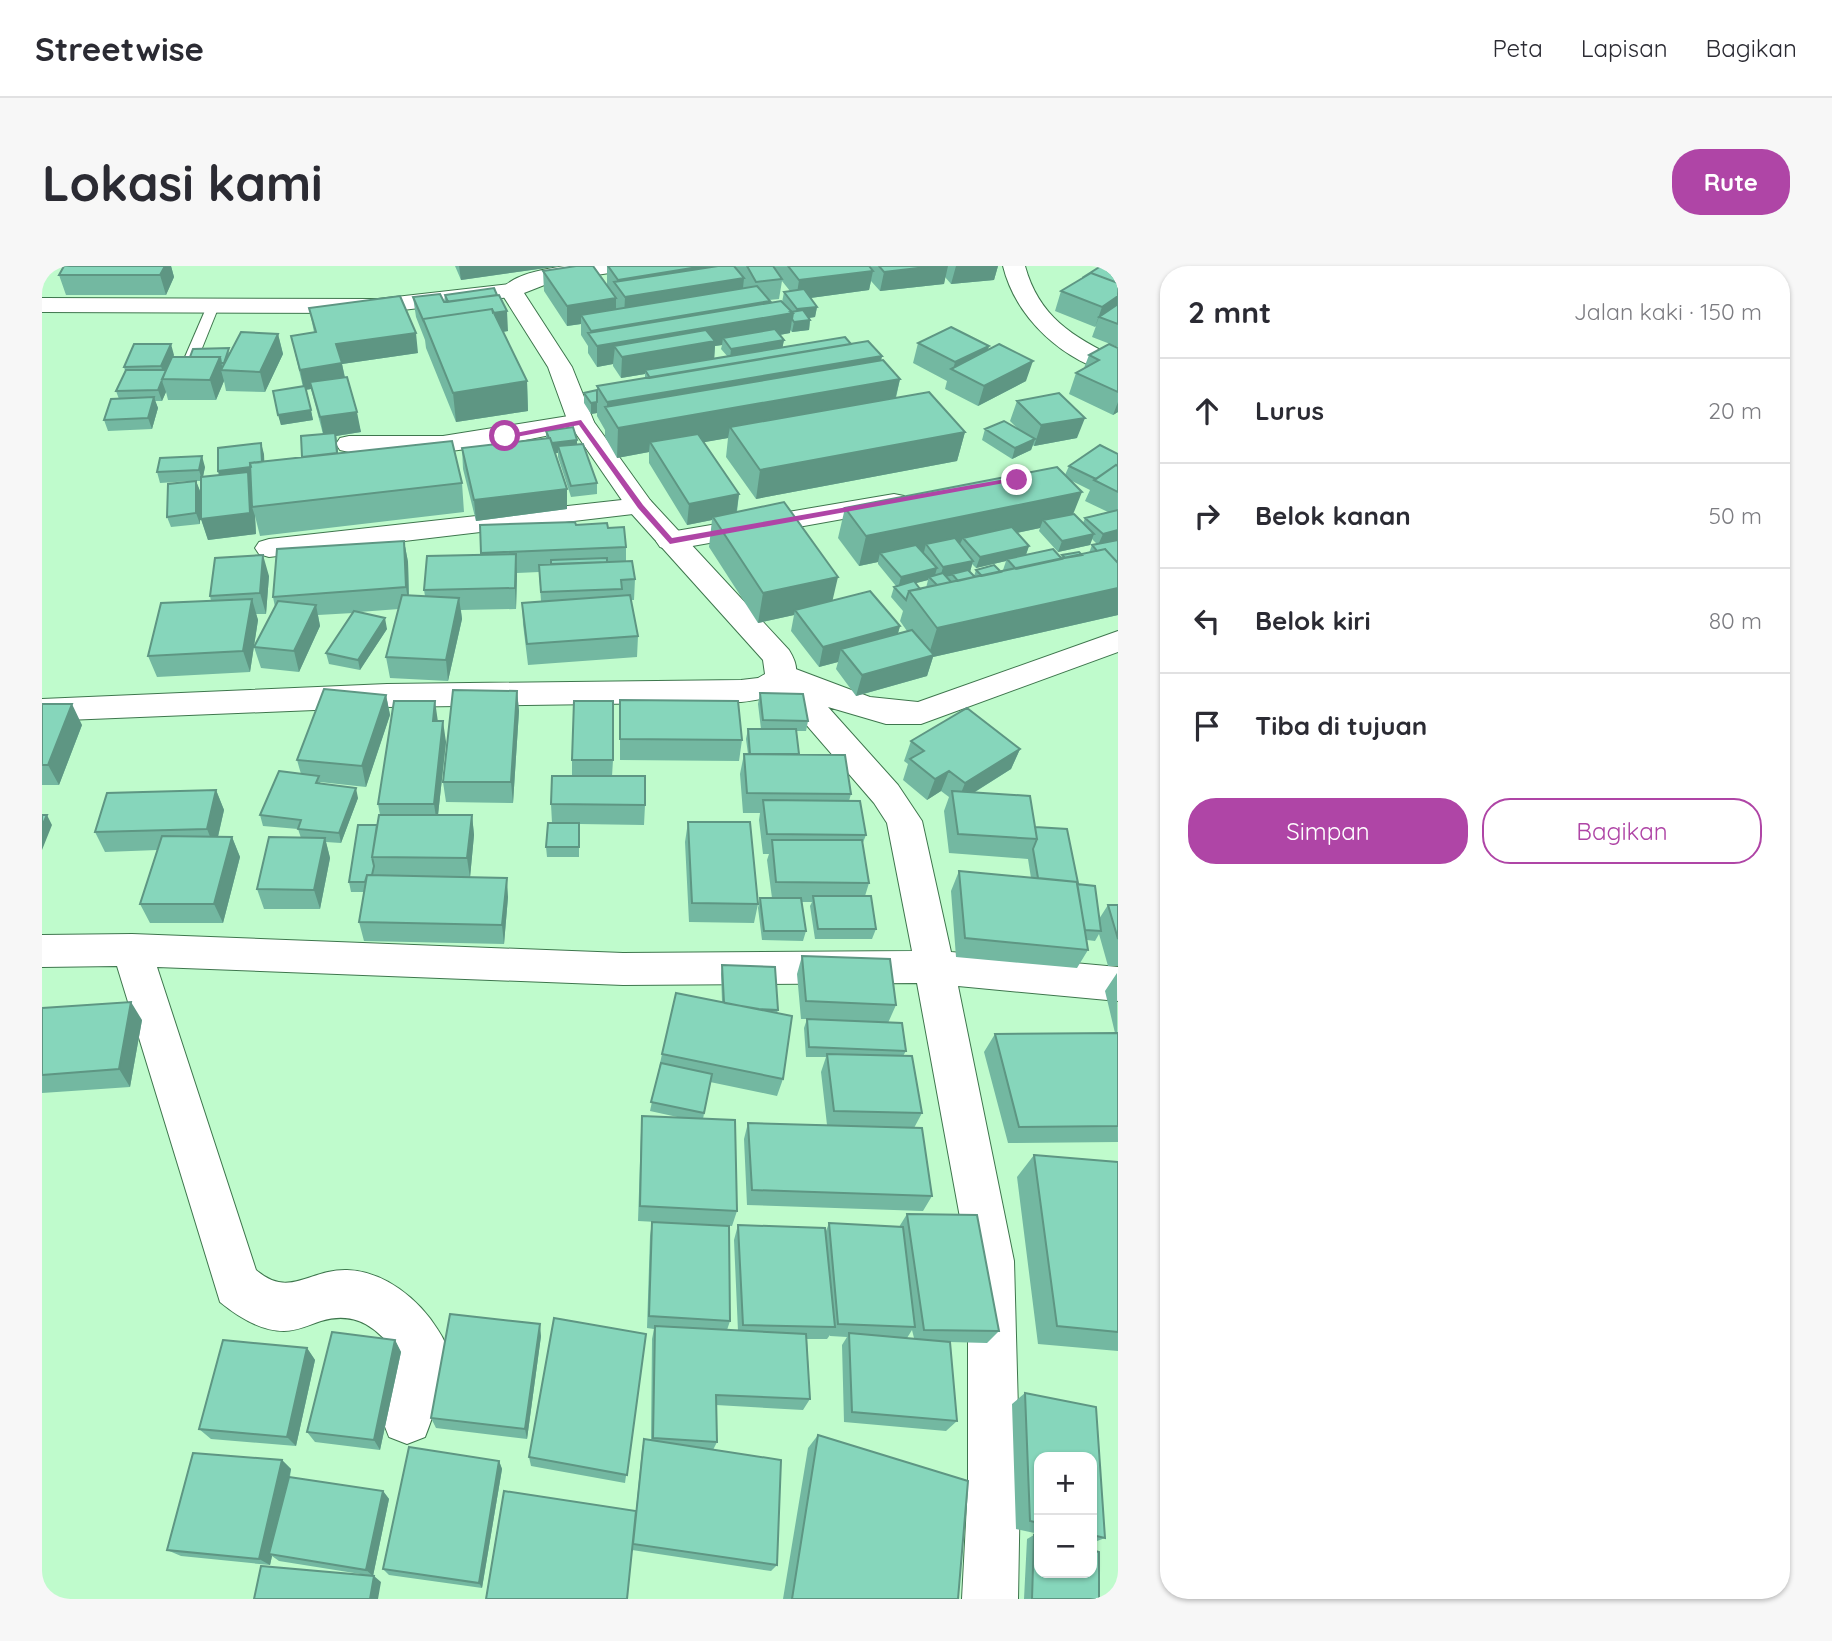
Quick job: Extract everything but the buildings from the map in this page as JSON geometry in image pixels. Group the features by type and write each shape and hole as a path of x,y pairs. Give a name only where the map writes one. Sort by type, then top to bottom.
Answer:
{"street":[{"path":"42,305 377,306 511,291 541,277 614,266"},
{"path":"1014,266 1021,296 1041,319 1073,346 1118,368"},
{"path":"511,291 585,406 640,506 778,657 784,668 782,677"},
{"path":"349,444 443,444 505,436 585,406"},
{"path":"670,541 923,496"},
{"path":"269,548 640,506"},
{"path":"42,710 229,701 620,691 743,691 765,686 782,677 870,710 897,716 921,713 1118,641"},
{"path":"782,677 886,794 904,821 991,1261 994,1485 990,1599"},
{"path":"132,950 237,1285 256,1301 285,1307 337,1293 365,1296 386,1307 412,1331 424,1353 407,1419"},
{"path":"42,951 132,950 624,969 934,967 1118,984"}],"lane":[{"path":"185,373 213,306"}],"route":[{"path":"505,436 581,422 640,506 670,541 1017,480"}]}
